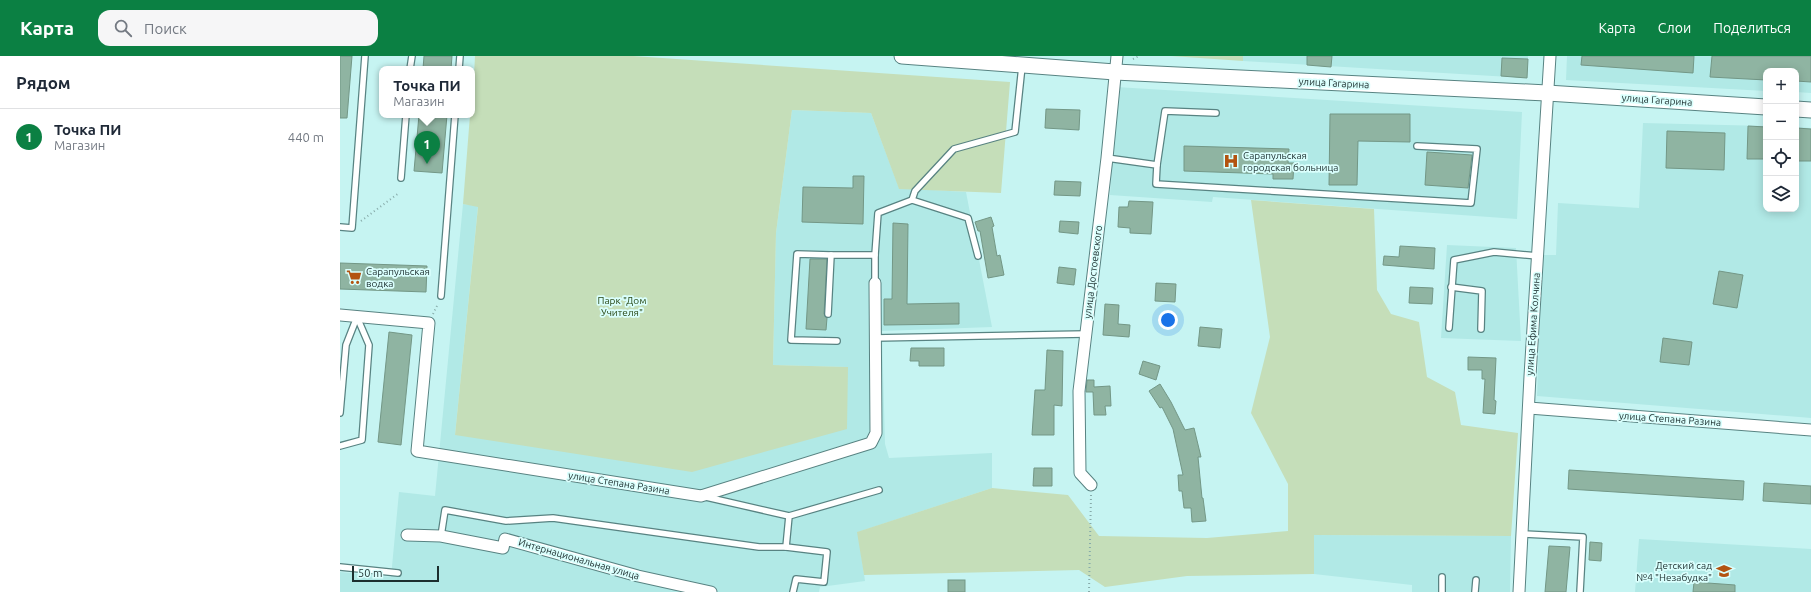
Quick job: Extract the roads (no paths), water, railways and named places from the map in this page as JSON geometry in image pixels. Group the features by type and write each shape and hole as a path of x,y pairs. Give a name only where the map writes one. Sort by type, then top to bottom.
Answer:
{"street":[{"name":"улица Гагарина","path":"902,56 1115,72 1547,93 1763,107"},
{"name":"улица Достоевского","path":"1091,485 1080,472 1079,391 1107,158 1117,56"},
{"name":"улица Ефима Колчина","path":"1520,592 1530,368 1550,56"},
{"path":"1799,109 1811,110"},
{"name":"улица Степана Разина","path":"357,317 429,323 417,451 701,496 871,443 876,433 874,338 875,283"},
{"path":"340,315 357,317"},
{"name":"улица Степана Разина","path":"1529,408 1811,430"},
{"name":"Интернациональная улица","path":"407,534 441,536 503,548 505,539 638,576 711,592"}],"lane":[{"path":"340,227 352,228 366,56"},
{"path":"410,66 412,56"},
{"path":"459,66 460,56"},
{"path":"912,200 914,191 954,149 1015,132 1022,66"},
{"path":"1216,113 1164,111 1156,184 1471,203 1476,149 1417,146"},
{"path":"401,178 406,118"},
{"path":"441,296 455,118"},
{"path":"1107,158 1157,165"},
{"path":"875,283 878,213 912,200 968,218 978,256"},
{"path":"1449,328 1454,260 1494,252 1538,256"},
{"path":"837,341 791,340 797,254 875,255"},
{"path":"828,314 830,255"},
{"path":"1451,287 1482,291 1481,329"},
{"path":"340,413 346,345 357,317"},
{"path":"340,446 362,440 369,345 357,317"},
{"path":"874,338 1086,334"},
{"path":"701,496 789,516 878,490"},
{"path":"441,536 445,510 506,521 553,518 759,547 827,552 824,582 796,579 793,592"},
{"path":"786,548 789,516"},
{"path":"1523,534 1583,537 1580,592"},
{"path":"340,567 398,573"},
{"path":"1442,577 1442,592"},
{"path":"1476,580 1476,592"}],"place":[{"name":"Сарапульская городская больница","path":"1231,161"},
{"name":"Точка ПИ","path":"427,164"},
{"name":"Сарапульская водка","path":"354,277"},
{"name":"Детский сад №4 \"Незабудка\"","path":"1724,571"}],"park label":[{"name":"Парк \"Дом Учителя\"","path":"622,306"}]}
